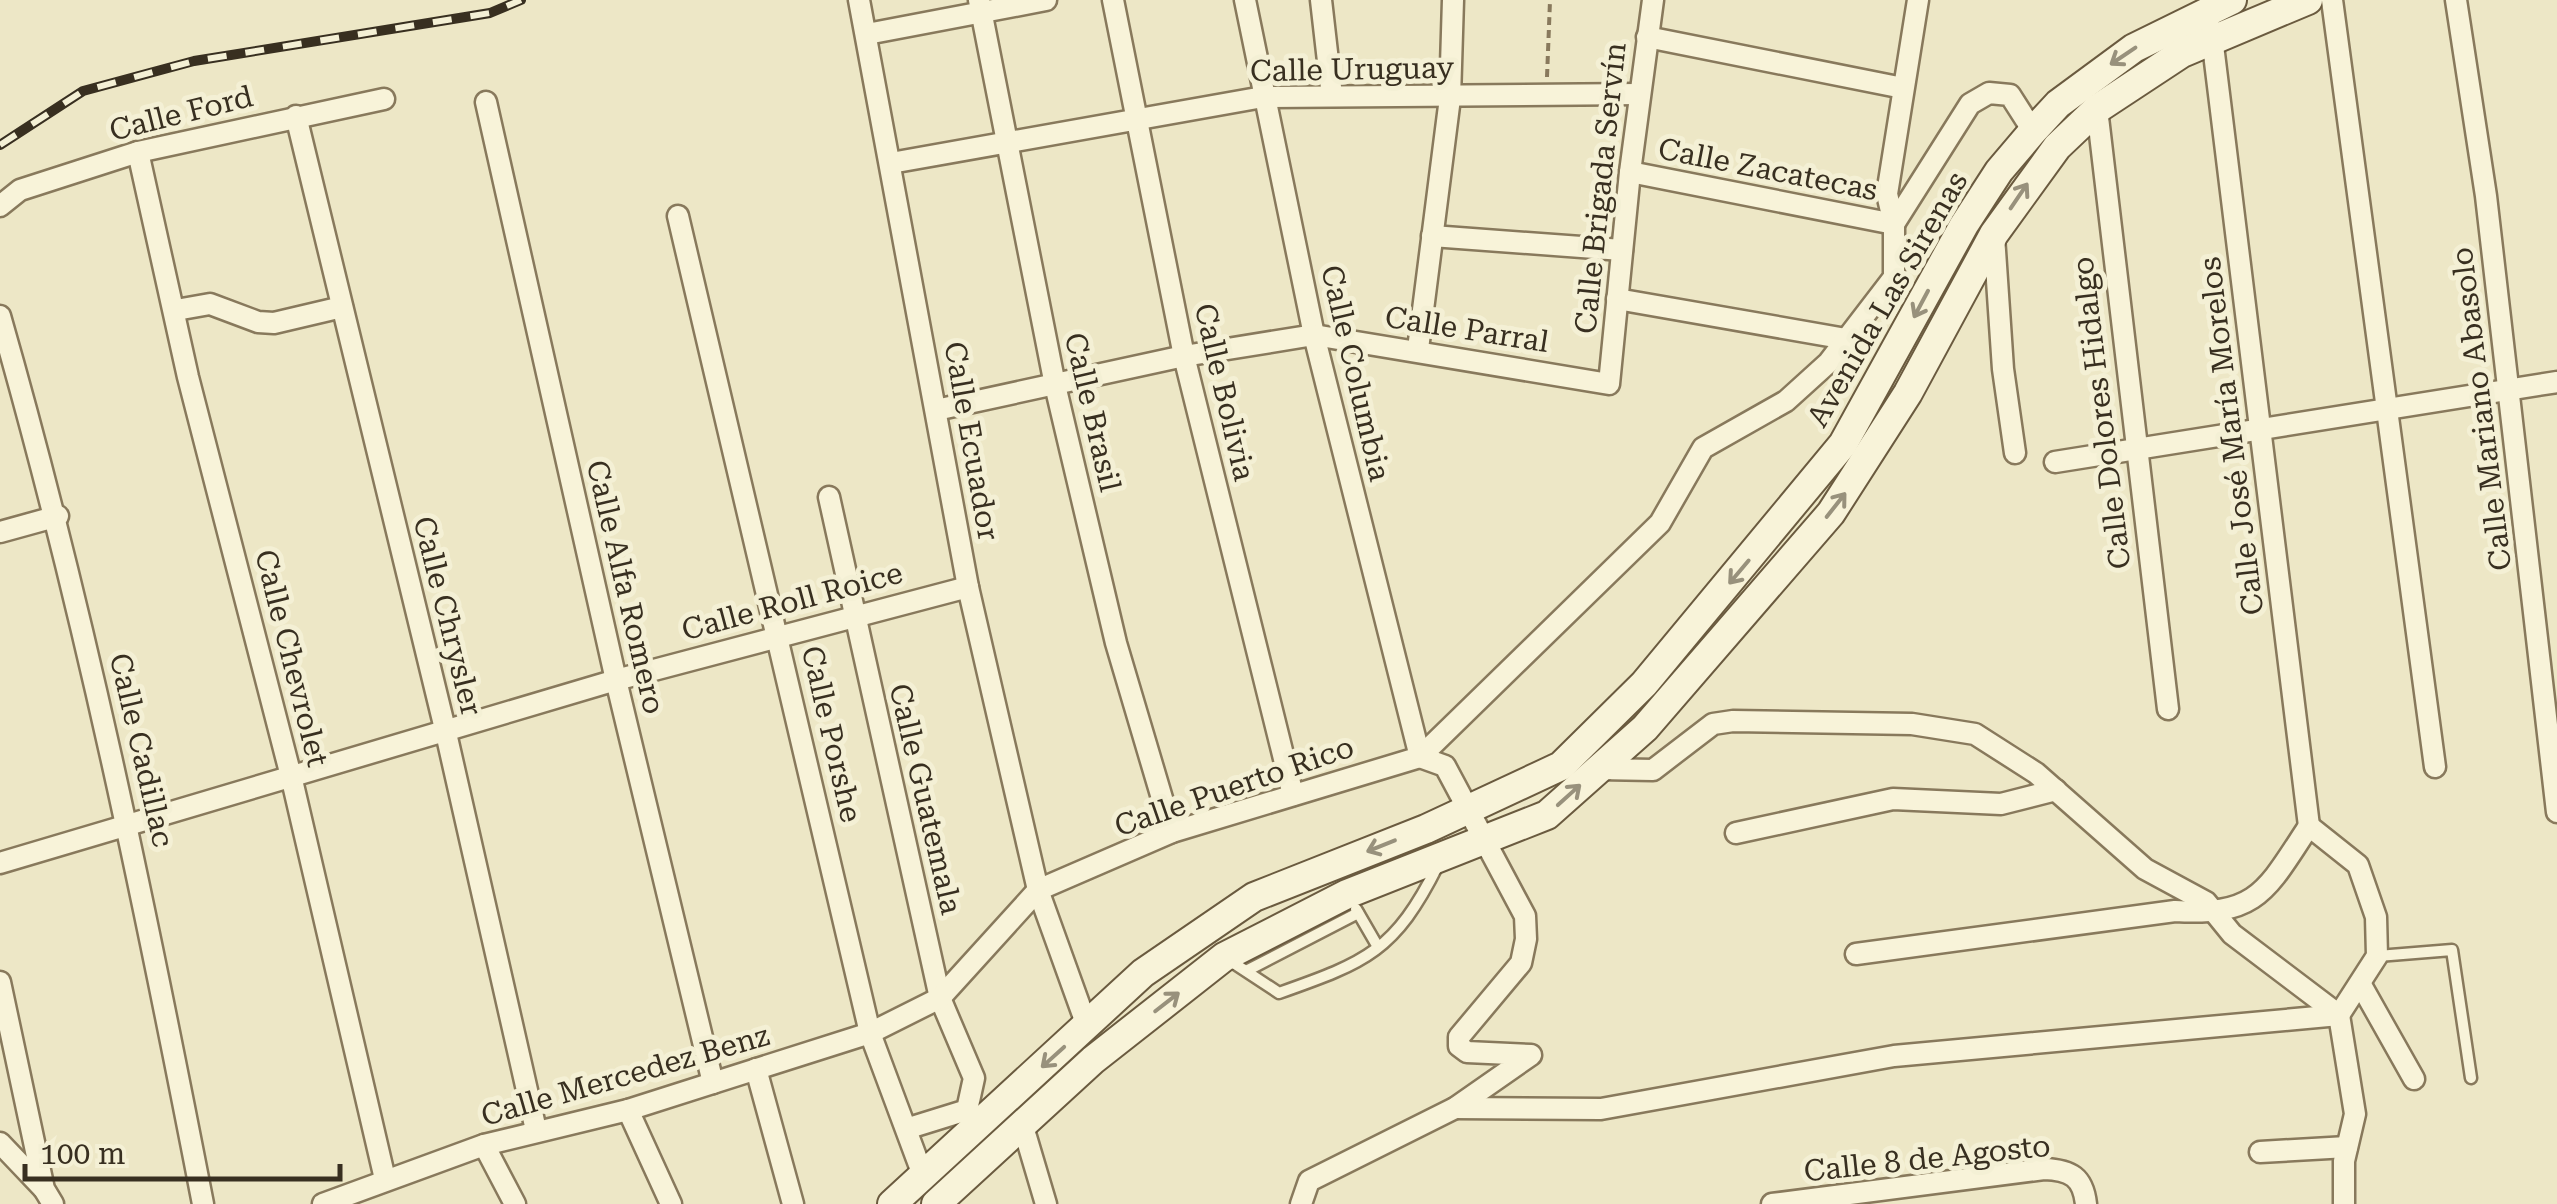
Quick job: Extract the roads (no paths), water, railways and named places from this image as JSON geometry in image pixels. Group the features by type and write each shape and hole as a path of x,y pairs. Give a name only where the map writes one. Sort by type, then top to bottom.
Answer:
{"main road":[{"name":"Avenida Las Sirenas","path":"936,1204 1093,1060 1236,964 1442,856 1547,815 1646,728 1831,513 1908,392 1994,234 2057,147 2140,78 2213,39 2308,0"},
{"name":"Avenida Las Sirenas","path":"892,1204 924,1178 972,1118 1087,1026 1143,973 1254,897 1471,808 1561,766 1644,684 1799,502 1869,404 1964,225 1999,172 2033,131 2092,77 2215,3"}],"street":[{"name":"Calle Ecuador","path":"859,0 968,587 1038,890 1087,1026"},
{"path":"867,34 981,7 1046,0"},
{"name":"Calle Bolivia","path":"1114,0 1134,118 1184,356 1293,795"},
{"name":"Calle Columbia","path":"1245,0 1314,336 1420,757"},
{"path":"1321,0 1332,96"},
{"path":"1418,350 1450,98 1453,0"},
{"name":"Calle Brigada Servín","path":"1609,384 1630,172 1653,0"},
{"path":"1420,757 1660,522 1703,448 1786,401 1828,363 1894,276 1894,224 1887,194 1918,0"},
{"path":"2332,0 2435,768"},
{"name":"Calle Mariano Abasolo","path":"2456,0 2486,196 2557,812"},
{"name":"Calle José María Morelos","path":"2215,3 2213,39 2309,826"},
{"name":"Calle Brasil","path":"981,7 1055,385 1116,644 1172,832"},
{"path":"1647,37 1902,88"},
{"path":"1894,224 1970,104 1989,93 2010,95 2033,131"},
{"name":"Calle Uruguay","path":"892,164 1262,97 1639,94"},
{"name":"Calle Ford","path":"0,206 20,190 138,152 384,98"},
{"name":"Calle Alfa Romero","path":"486,102 616,680 713,1084"},
{"name":"Calle Dolores Hidalgo","path":"2098,110 2168,709"},
{"name":"Calle Chrysler","path":"296,116 446,732 536,1130"},
{"name":"Calle Chevrolet","path":"138,152 188,376 292,780 385,1179"},
{"name":"Calle Zacatecas","path":"1630,172 1894,224"},
{"name":"Calle Porshe","path":"678,216 870,1033 910,1128 924,1178"},
{"path":"1994,234 2003,369 2015,453"},
{"path":"1432,236 1622,250"},
{"path":"1617,299 1846,338"},
{"path":"176,310 210,304 258,322 274,322 342,307"},
{"name":"Calle Cadillac","path":"0,316 58,516 130,828 203,1204"},
{"name":"Calle Parral","path":"936,410 1184,356 1314,336 1609,384"},
{"path":"2055,462 2557,382"},
{"name":"Calle Guatemala","path":"829,497 940,998 974,1078 972,1118"},
{"path":"0,532 58,516"},
{"name":"Calle Roll Roice","path":"0,863 292,780 616,680 853,614 968,587"},
{"path":"1599,769 1652,770 1713,724 1912,724 1975,734 2056,790 2144,869 2206,902 2262,959 2339,1015"},
{"path":"1300,1204 1310,1181 1456,1108 1531,1055 1468,1052 1459,1046 1459,1037 1521,963 1526,938 1524,916 1471,808 1440,761 1420,757"},
{"name":"Calle Puerto Rico","path":"940,998 1038,890 1172,832 1420,757"},
{"path":"1736,833 1893,799 2001,804 2056,790"},
{"path":"1856,954 2175,911 2216,914 2242,907 2273,880 2309,826 2358,865 2376,917 2376,956 2339,1015 2354,1114 2344,1204"},
{"path":"0,982 49,1196"},
{"path":"2361,985 2414,1079"},
{"name":"Calle Mercedez Benz","path":"323,1204 484,1146 628,1110 870,1033 940,998"},
{"path":"1456,1108 1602,1109 1894,1056 2339,1015"},
{"path":"756,1070 792,1204"},
{"path":"628,1110 672,1204"},
{"path":"910,1128 972,1118"},
{"path":"1022,1123 1046,1204"},
{"path":"0,1143 49,1196"},
{"path":"484,1146 515,1204"},
{"path":"2260,1152 2348,1147"},
{"name":"Calle 8 de Agosto","path":"1772,1204 1958,1193 2044,1169 2073,1174 2085,1194"}],"lane":[{"path":"1236,964 1280,992 1353,967 1411,919 1442,856"},
{"path":"1353,904 1378,947"},
{"path":"2376,956 2452,950 2471,1078"}],"railway":[{"path":"0,145 83,91 194,61 490,13 521,0"}]}
